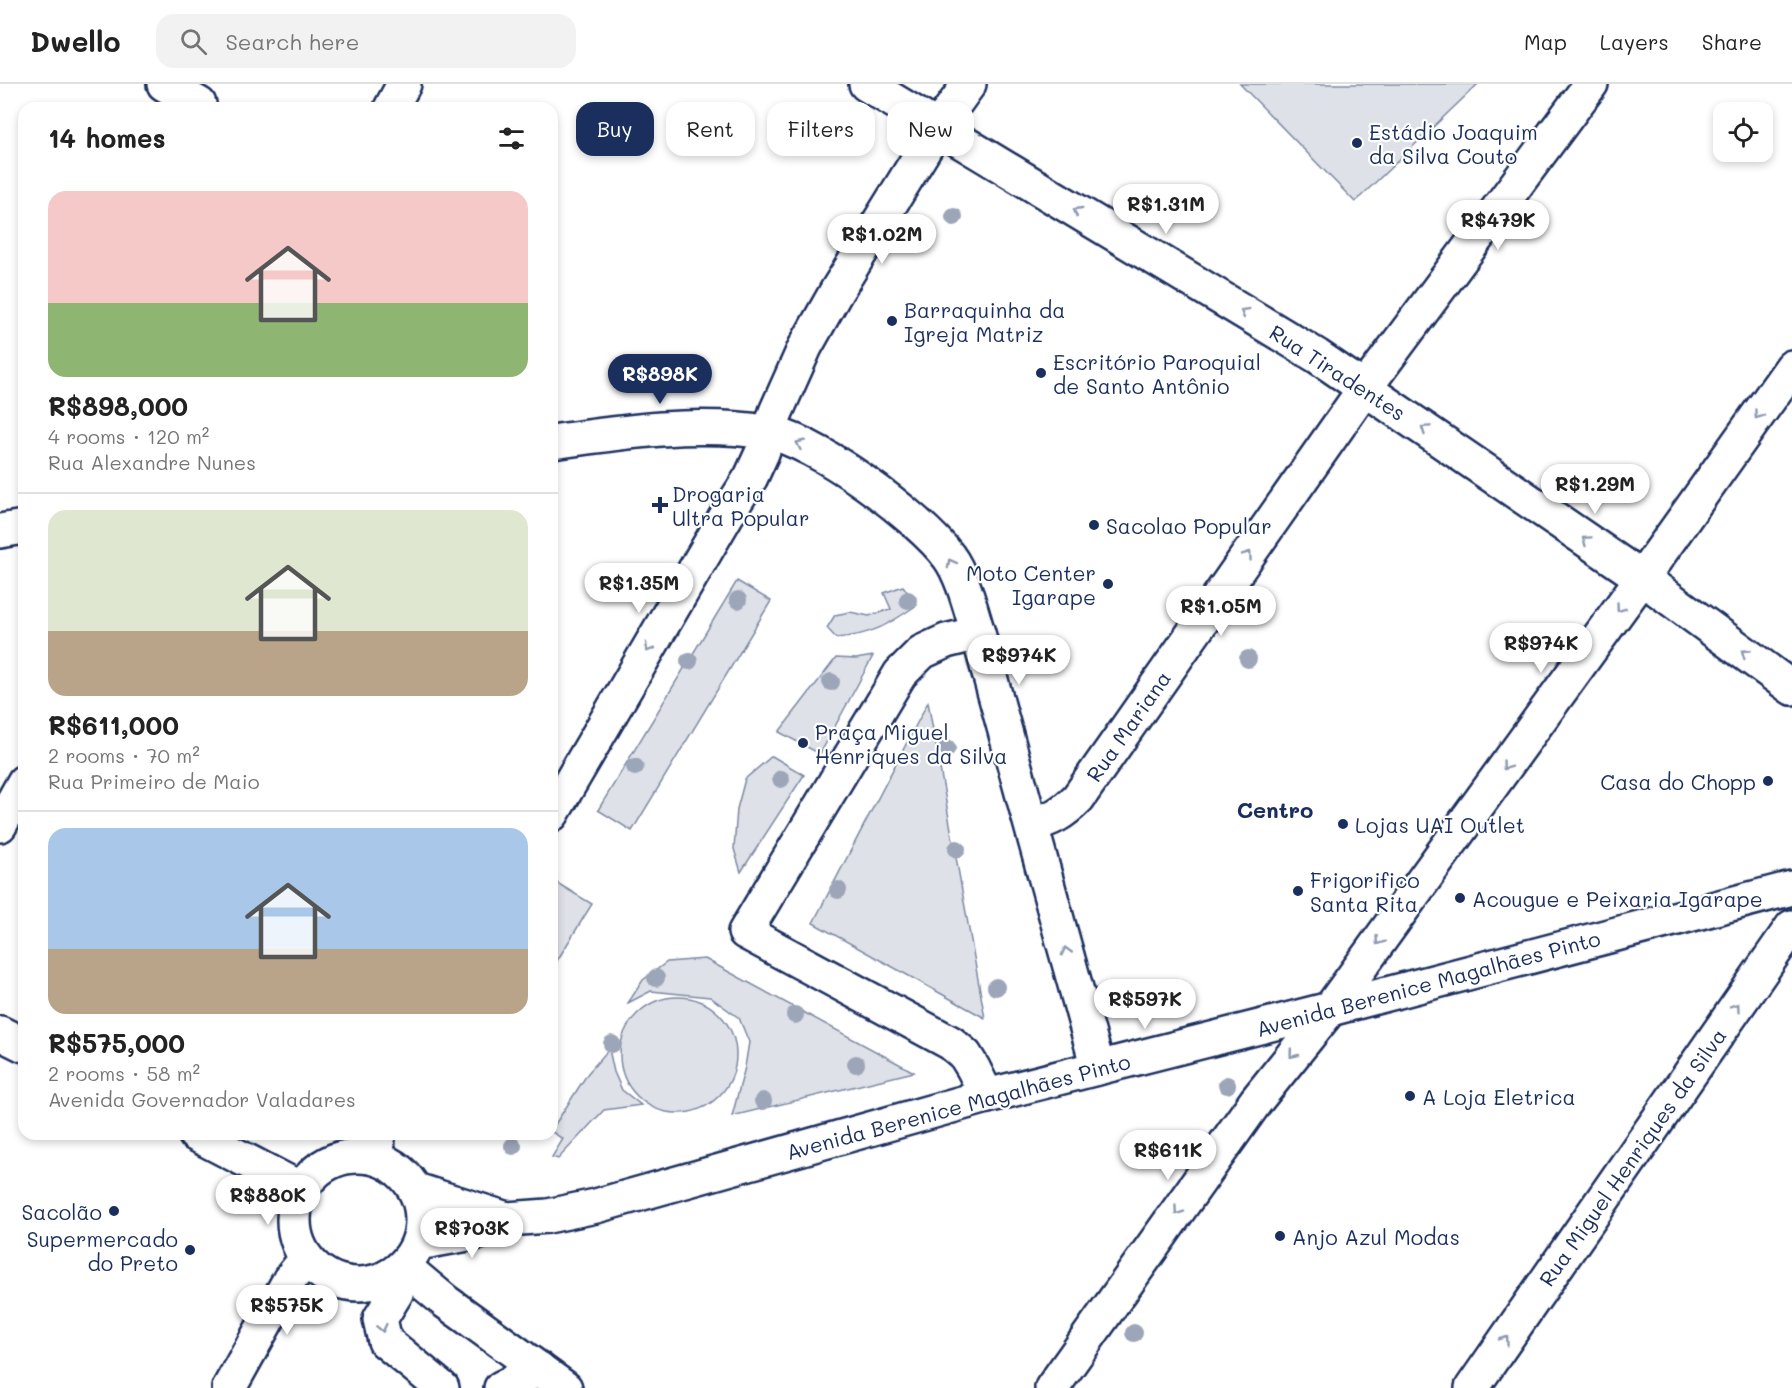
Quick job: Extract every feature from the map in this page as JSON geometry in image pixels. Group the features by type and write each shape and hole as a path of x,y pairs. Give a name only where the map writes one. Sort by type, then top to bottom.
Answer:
{"street":[{"path":"164,84 196,102"},
{"path":"395,102 404,84"},
{"name":"Rua Tiradentes","path":"866,84 896,102"},
{"path":"956,102 969,84"},
{"name":"Rua Mariana","path":"1031,825 1050,820 1065,812 1078,798 1365,388 1591,84"},
{"name":"Rua Tiradentes","path":"974,149 1317,356 1642,578 1792,688"},
{"path":"558,804 751,477 776,412 805,347 836,292 920,156"},
{"path":"1052,1388 1256,1101 1330,1009 1792,368"},
{"path":"558,441 626,432 680,429 769,432 797,442 828,458 875,490 927,531 950,559 966,594 1098,1068"},
{"path":"0,531 18,528"},
{"path":"978,633 946,641 922,652 900,674 745,932 951,1043 965,1055 974,1068 987,1096"},
{"path":"0,825 18,793"},
{"name":"Avenida Berenice Magalhães Pinto","path":"404,1262 507,1219 548,1215 596,1206 987,1096 1792,888"},
{"name":"Rua Miguel Henriques da Silva","path":"1472,1388 1792,927"},
{"path":"0,1033 18,1042"},
{"path":"207,1140 301,1189"},
{"path":"404,1262 371,1283 353,1284 335,1280 319,1271 306,1259 297,1243 293,1225 294,1206 301,1189 311,1175 325,1164 342,1157 359,1155 377,1146 406,1176 416,1190 423,1224 404,1262 396,1293 380,1319 385,1341 442,1388"},
{"name":"Avenida Berenice Magalhães Pinto","path":"416,1190 507,1219"},
{"path":"229,1388 290,1279 306,1259"},
{"path":"404,1262 446,1302 565,1388"},
{"path":"501,1388 539,1369"}],"shaded area":[{"name":"Estádio Joaquim da Silva Couto","path":"1240,84 1478,84 1355,202"},
{"path":"737,581 771,601 632,831 598,810"},
{"path":"903,586 917,605 888,623 870,632 849,637 836,638 827,628 835,615 850,612 869,616 891,609 884,593"},
{"path":"873,656 820,754 779,732 836,658 856,659"},
{"path":"928,702 985,1018 813,923"},
{"path":"772,756 804,775 741,872 734,849 737,809 745,779"},
{"path":"558,884 592,904 558,959"},
{"path":"705,959 914,1072 732,1116 749,1042 739,1018 710,997 651,991 628,1003 643,980 667,962"},
{"path":"678,997 700,1002 719,1014 731,1033 736,1055 731,1077 719,1096 700,1108 678,1113 656,1108 637,1096 625,1077 620,1055 625,1033 637,1014 656,1002"},
{"path":"609,1049 614,1072 622,1090 641,1105 604,1110 558,1159 552,1157 563,1139 558,1136 558,1120 588,1073"}],"place":[{"name":"Estádio Joaquim da Silva Couto","path":"1357,143"},
{"name":"Barraquinha da Igreja Matriz","path":"892,321"},
{"name":"Escritório Paroquial de Santo Antônio","path":"1041,373"},
{"name":"Drogaria Ultra Popular","path":"660,505"},
{"name":"Sacolao Popular","path":"1094,525"},
{"name":"Moto Center Igarape","path":"1108,584"},
{"name":"Praça Miguel Henriques da Silva","path":"803,743"},
{"name":"Casa do Chopp","path":"1768,781"},
{"name":"Lojas UAI Outlet","path":"1343,824"},
{"name":"Frigorifico Santa Rita","path":"1298,891"},
{"name":"Acougue e Peixaria Igarape","path":"1460,898"},
{"name":"A Loja Eletrica","path":"1410,1096"},
{"name":"Sacolão","path":"114,1211"},
{"name":"Anjo Azul Modas","path":"1280,1236"},
{"name":"Supermercado do Preto","path":"190,1250"}],"district":[{"name":"Centro","path":"1275,809"}]}
